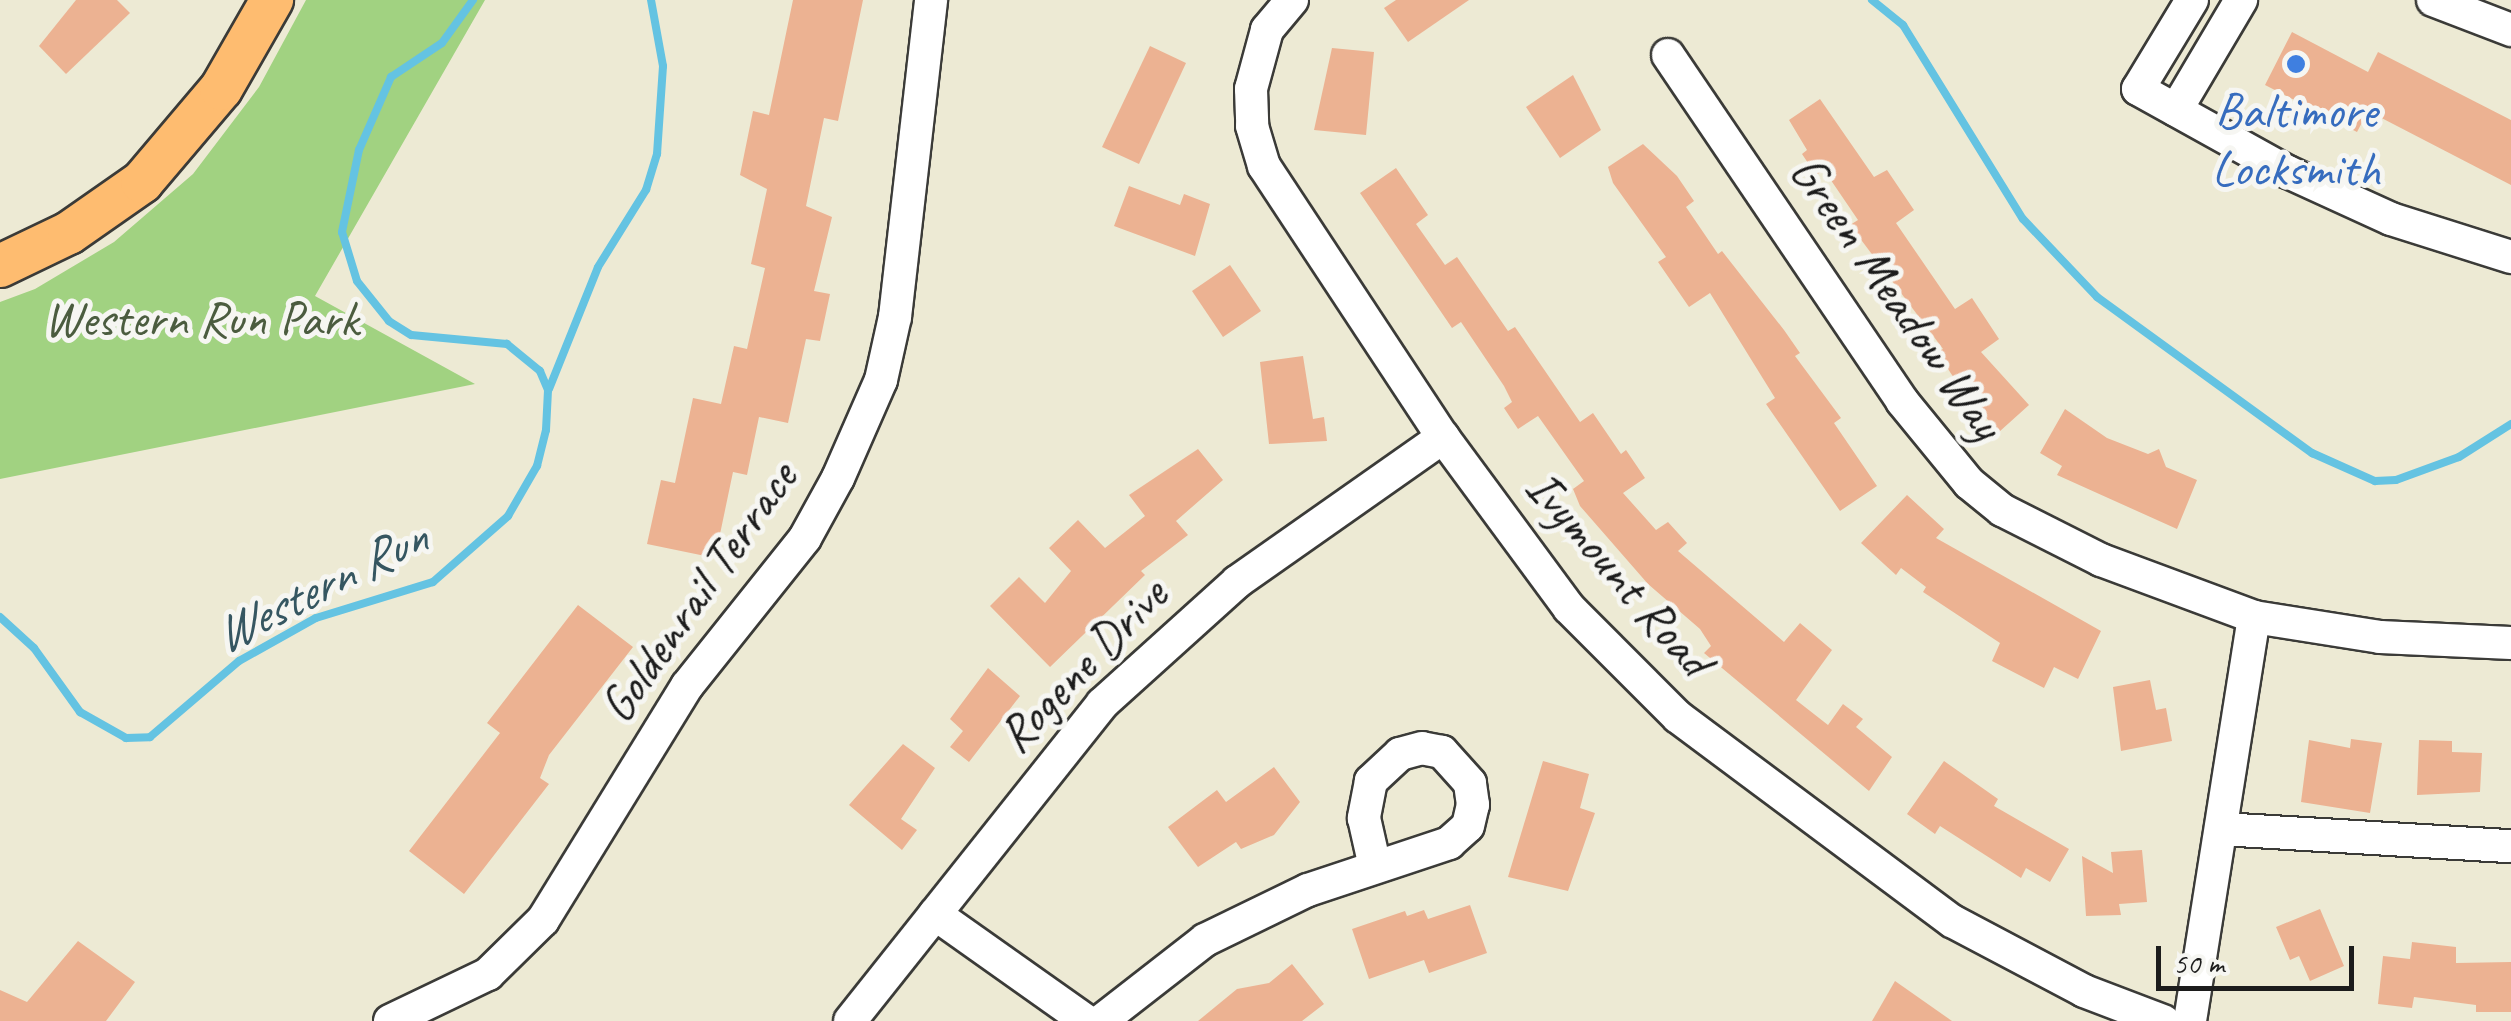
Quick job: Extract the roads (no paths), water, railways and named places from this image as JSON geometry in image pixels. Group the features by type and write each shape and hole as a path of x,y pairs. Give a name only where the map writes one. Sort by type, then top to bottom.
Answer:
{"main road":[{"path":"0,266 68,233 142,182 221,89 272,0"}],"street":[{"name":"Goldenrail Terrace","path":"390,1021 488,974 543,920 688,686 806,538 838,478 881,380 896,317 930,0"},
{"path":"2192,0 2138,90 2391,219 2511,257"},
{"path":"2176,110 2241,0"},
{"path":"2433,0 2511,30"},
{"name":"Ivymount Road","path":"1289,1 1267,30 1251,89 1252,126 1264,166 1443,437 1569,608 1678,717 1952,921 2084,992 2164,1021"},
{"name":"Green Meadow Way","path":"1668,55 1902,401 1970,484 2041,534 2254,617 2380,636 2511,643"},
{"name":"Rogene Drive","path":"850,1021 1053,760 1176,633 1443,437"},
{"path":"2190,1021 2254,617"},
{"path":"2220,829 2511,846"},
{"path":"1101,1021 1206,940 1308,890 1375,867"},
{"path":"935,914 1086,1021"}],"waterway":[{"name":"Western Run","path":"0,617 34,648 80,712 126,738 150,737 239,661 316,618 433,582 508,516 537,466 546,430 548,390 540,371 507,344 411,335 389,321 357,281 342,232 359,150 391,77 442,43 473,0"},
{"path":"549,389 598,267 646,190 657,154 663,66 651,0"},
{"path":"1872,0 1903,25 2023,219 2097,297 2312,453 2375,481 2396,480 2459,457 2511,424"}],"place":[{"name":"Baltimore Locksmith","path":"2296,64"}],"park label":[{"name":"Western Run Park","path":"201,319"}]}
